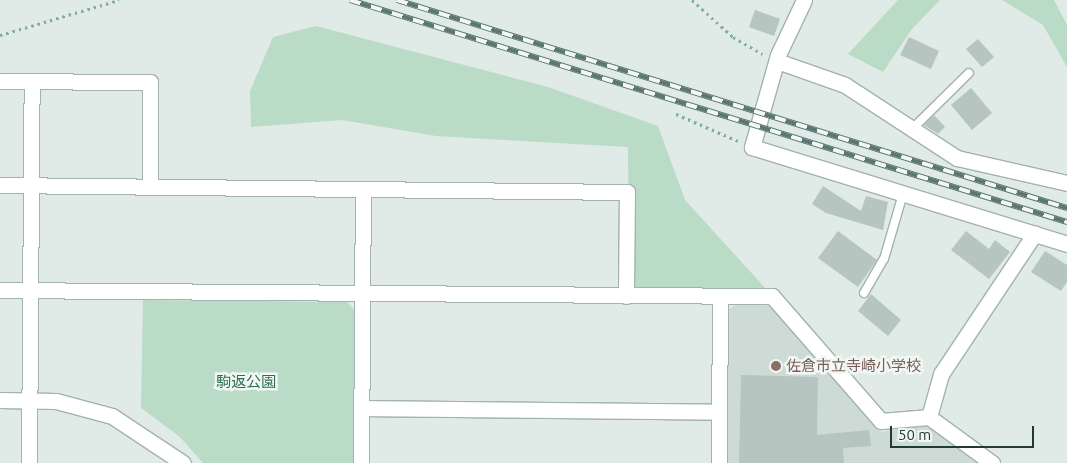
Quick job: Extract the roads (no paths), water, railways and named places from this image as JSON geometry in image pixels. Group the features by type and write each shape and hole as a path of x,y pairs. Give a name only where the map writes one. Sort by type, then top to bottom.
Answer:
{"street":[{"path":"804,0 777,61 752,147 1067,244"},
{"path":"777,61 845,84 911,130 957,158 1067,183"},
{"path":"0,80 150,82 150,187"},
{"path":"29,463 32,81"},
{"path":"0,185 627,192 626,296"},
{"path":"361,463 363,189"},
{"path":"929,417 941,374 1035,233"},
{"path":"0,290 772,296 882,420 929,417 992,463"},
{"path":"719,463 720,297"},
{"path":"0,400 56,401 112,416 183,463"},
{"path":"362,408 719,412"}],"lane":[{"path":"911,130 969,73"},
{"path":"864,293 884,259 903,194"}],"railway":[{"path":"350,0 1067,222"},
{"path":"397,0 1067,208"}],"place":[{"name":"佐倉市立寺崎小学校","path":"776,366"}],"park label":[{"name":"駒返公園","path":"246,382"}]}
